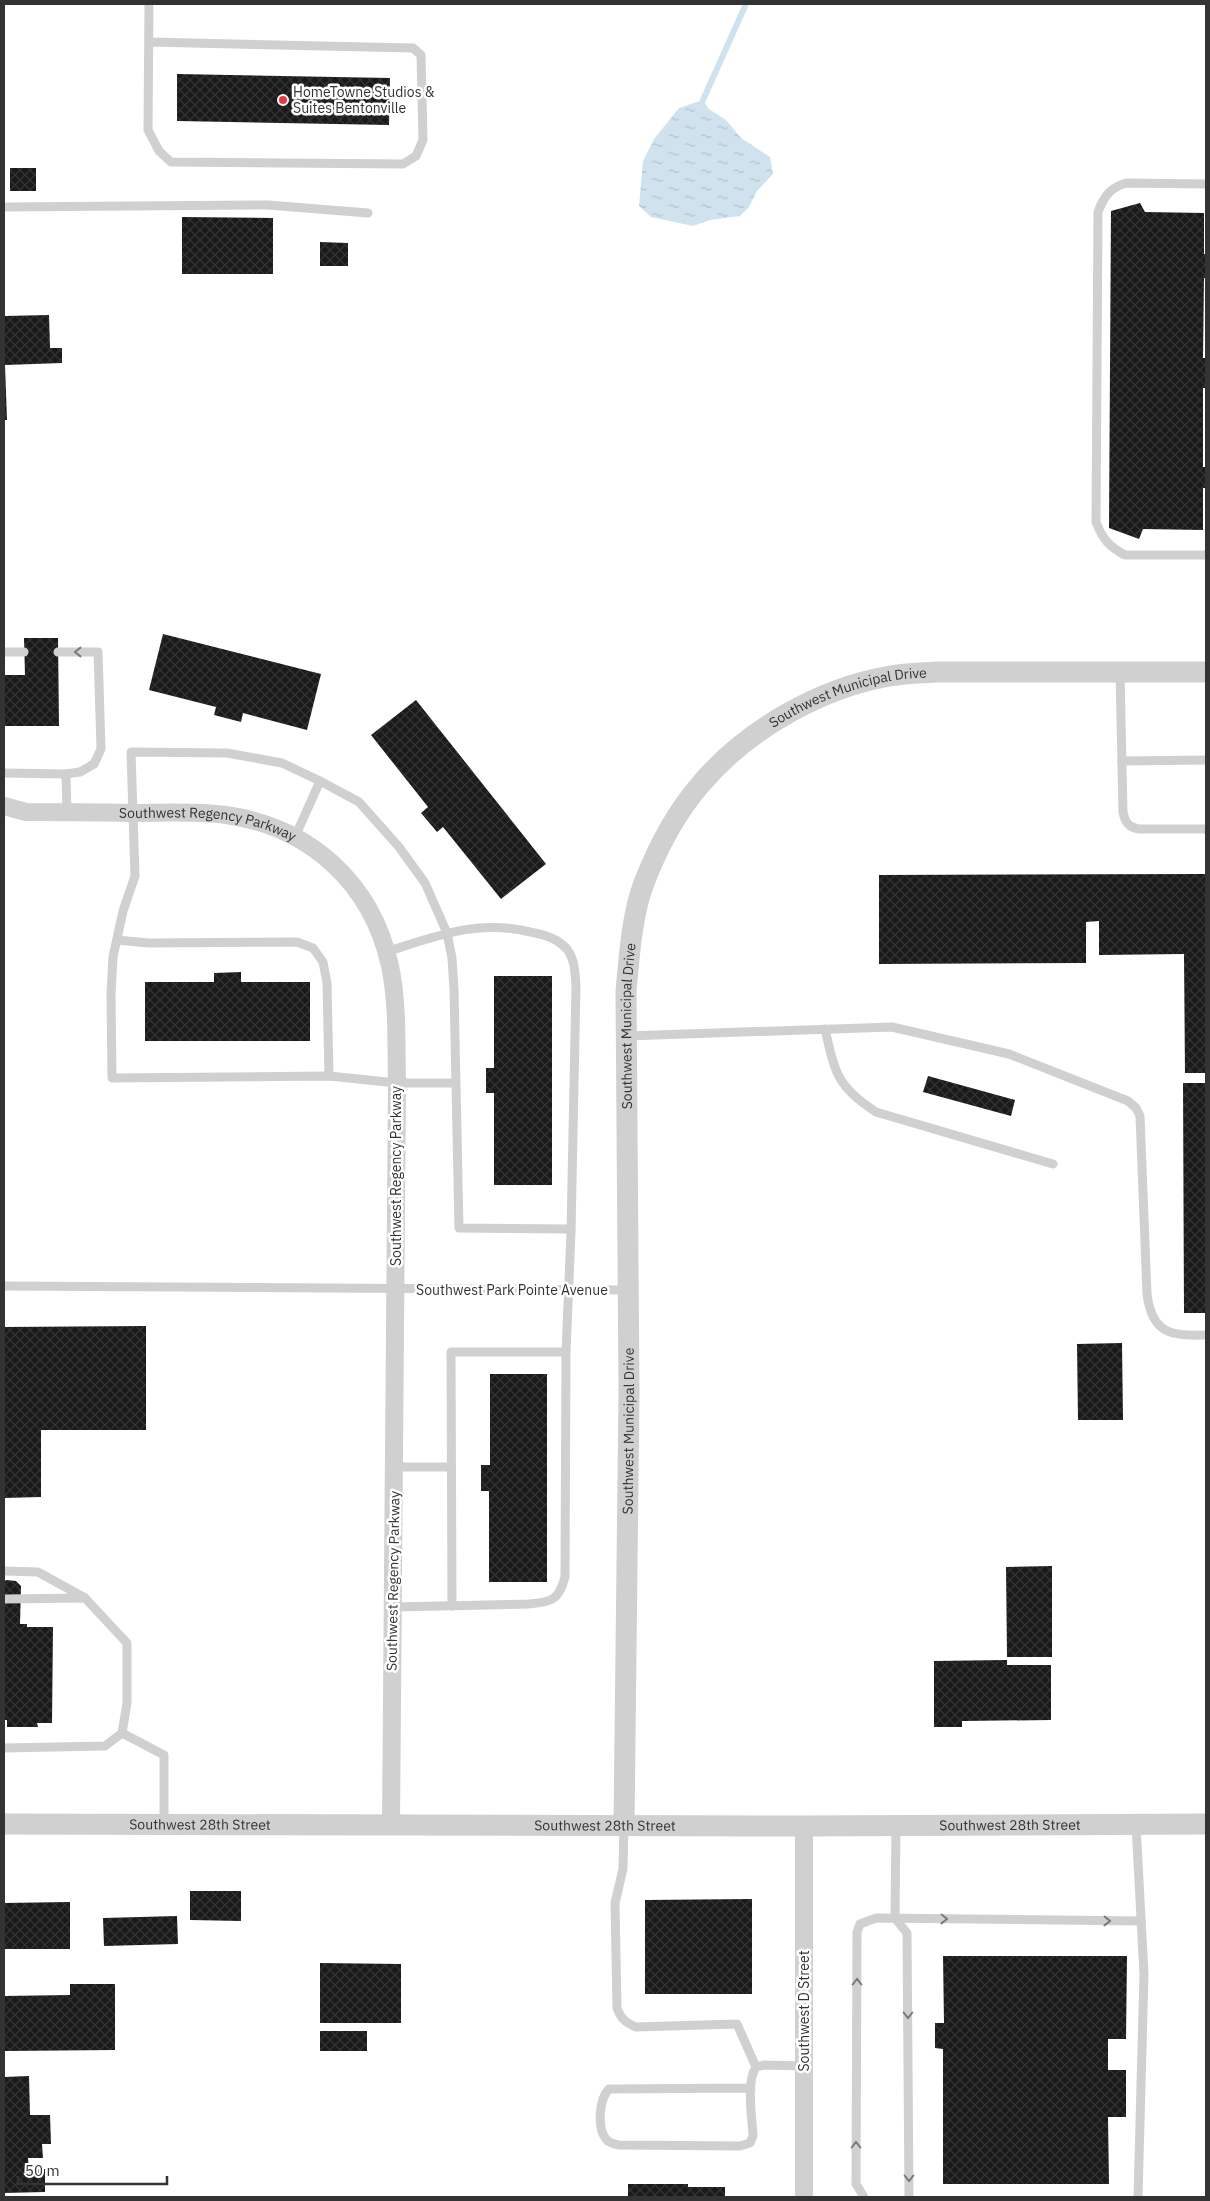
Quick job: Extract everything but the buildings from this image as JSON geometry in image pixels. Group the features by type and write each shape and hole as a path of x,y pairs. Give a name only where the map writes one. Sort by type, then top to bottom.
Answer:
{"street":[{"name":"Southwest Municipal Drive","path":"624,1825 629,1290 626,991 632,939 643,884 668,832 700,784 736,750 775,721 812,700 854,684 891,675 936,672 1206,672"},
{"name":"Southwest Regency Parkway","path":"4,806 26,812 227,815 270,826 295,836 332,861 344,872 369,909 382,937 395,1001 397,1083 391,1825"},
{"name":"Southwest Regency Parkway","path":"4,819 26,812"},
{"name":"Southwest 28th Street","path":"4,1824 804,1826 1206,1824"},
{"name":"Southwest D Street","path":"804,1826 804,2197"}],"lane":[{"path":"149,4 148,130 159,151 171,162 403,164 416,156 423,140 421,55 413,48 149,42"},
{"path":"1206,184 1126,183 1115,186 1108,192 1098,212 1096,512 1096,522 1105,541 1113,549 1125,555 1206,555"},
{"path":"4,207 268,205 368,213"},
{"path":"4,652 24,652"},
{"path":"4,772 66,774 80,772 94,764 101,749 98,652 58,652"},
{"path":"1120,672 1123,812 1125,821 1131,828 1139,830 1206,829"},
{"path":"456,1083 397,1083 329,1076 112,1078 111,994 113,957 123,911 135,876 131,752 227,753 282,763 320,780 359,802 399,847 425,883 447,933 454,990 456,1083 459,1228 571,1229"},
{"path":"1122,761 1206,760"},
{"path":"66,774 67,812"},
{"path":"295,836 320,780"},
{"path":"386,952 447,933 486,926 522,930 550,936 566,948 574,965 576,986 571,1229 566,1352 565,1577 561,1592 549,1602 529,1604 393,1607"},
{"path":"117,940 148,943 296,942 313,948 323,962 327,983 329,1076"},
{"path":"627,1036 892,1027 1009,1054 1128,1100 1136,1108 1140,1116 1146,1294 1149,1311 1156,1324 1168,1333 1182,1336 1206,1335"},
{"path":"825,1029 835,1071 845,1088 856,1099 876,1112 1053,1164"},
{"name":"Southwest Park Pointe Avenue","path":"4,1286 629,1290"},
{"path":"452,1606 451,1352 566,1352"},
{"path":"394,1467 451,1467"},
{"path":"4,1572 38,1572 85,1598 126,1643 127,1703 122,1733 105,1746 4,1748"},
{"path":"4,1599 85,1598"},
{"path":"122,1733 164,1755 164,1825"},
{"path":"624,1825 623,1869 615,1903 617,2008 621,2018 636,2027 737,2024 756,2067"},
{"path":"896,1825 895,1918 908,1933 909,2197"},
{"path":"1136,1825 1144,1974 1138,2197"},
{"path":"862,2195 856,2184 857,1932 860,1924 876,1918 1141,1921"},
{"path":"751,2088 609,2090 602,2101 602,2129 604,2137 610,2143 620,2146 740,2146 750,2142 753,2136 751,2075 756,2067 764,2065 804,2066"}],"water":[{"path":"703,100 709,109 726,120 741,138 770,157 773,174 757,191 749,207 740,216 710,220 693,226 651,217 639,206 643,161 654,139 679,108"}],"waterway":[{"path":"703,100 746,4"}],"place":[{"name":"HomeTowne Studios & Suites Bentonville","path":"283,100"}]}
